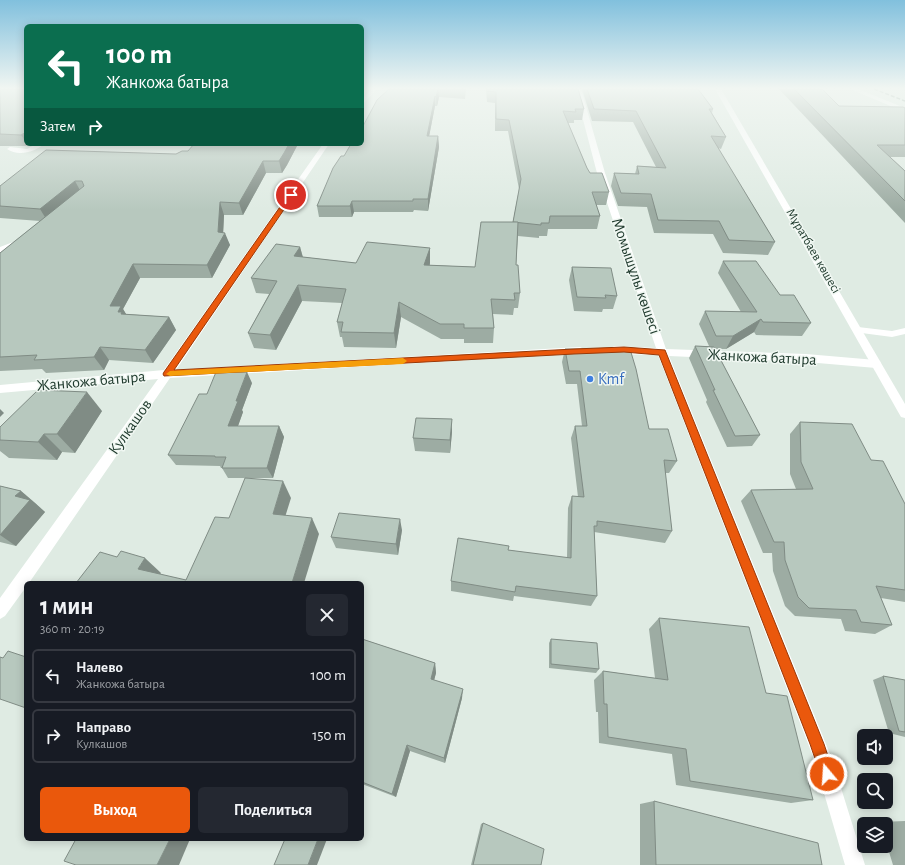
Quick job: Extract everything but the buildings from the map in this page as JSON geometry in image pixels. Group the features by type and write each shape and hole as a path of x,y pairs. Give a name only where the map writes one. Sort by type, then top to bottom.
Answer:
{"street":[{"name":"Момышұлы көшесі","path":"589,129 600,173 662,352 823,759 855,865"},
{"name":"Мұратбаев көшесі","path":"741,129 905,414"},
{"path":"10,149 28,151 37,146"},
{"name":"Кулкашов","path":"0,611 167,374 325,146"},
{"path":"0,250 30,239"},
{"path":"858,330 892,334 905,331"},
{"name":"Жанкожа батыра","path":"603,350 624,349 806,358 876,364"},
{"name":"Жанкожа батыра","path":"0,389 167,374 588,351"}],"slow traffic":[{"path":"170,374 403,361"}],"place":[{"name":"Kmf","path":"590,379"}],"route":[{"path":"291,195 167,374 574,351 624,349 662,352 823,759 827,774"}]}
